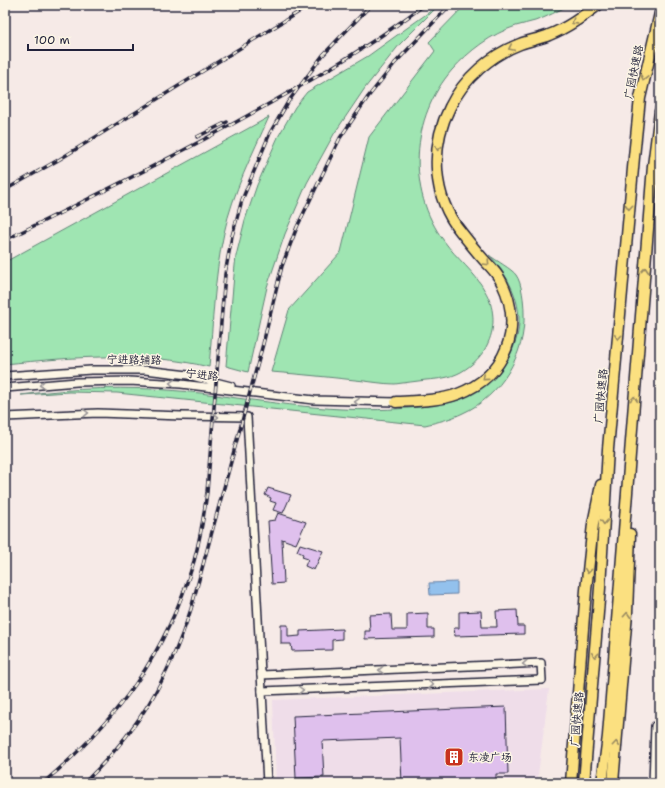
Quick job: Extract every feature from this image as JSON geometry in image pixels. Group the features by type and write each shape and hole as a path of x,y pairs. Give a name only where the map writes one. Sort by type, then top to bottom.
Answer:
{"highway":[{"path":"396,402 443,398 470,389 482,381 496,366 507,348 511,335 511,307 501,281 494,269 459,230 446,206 439,184 436,167 437,150 440,134 451,105 466,83 480,68 497,56 521,44 548,36 573,24 598,5"},
{"name":"广园快速路","path":"584,783 600,588 608,449 634,157 640,98 660,13"},
{"path":"602,783 608,736 632,416 653,166 660,111"},
{"path":"613,783 627,613 632,416"},
{"path":"571,783 586,590 593,524 608,449"}],"street":[{"name":"宁进路辅路","path":"5,376 91,370 145,370 188,375 260,394"},
{"name":"宁进路","path":"5,388 77,382 129,381 181,384 321,400 396,402"},
{"path":"5,417 98,413 247,417 267,783"},
{"path":"262,674 541,664 542,680 262,691"},
{"path":"653,783 655,726 660,726"}],"shaded area":[{"name":"东凌广场","path":"549,689 537,783 276,783 273,700"}],"green space":[{"path":"439,5 400,44 365,88 334,134 307,183 285,234 267,287 248,372 226,366 236,256 245,220 257,185 278,137 295,107 307,92 368,56"},
{"path":"465,5 569,5 544,18 507,29 489,38 473,50 452,70 438,89 428,109 421,131 418,154 419,177 423,199 432,221 444,241 481,284 488,297 492,310 493,323 491,336 486,347 473,363 457,374 439,379 399,384 385,384 271,372 289,310 341,252 369,137 435,51 429,42"},
{"path":"269,117 232,203 224,233 216,283 209,367 184,362 133,357 56,359 5,364 5,262"},
{"path":"489,255 514,273 520,283 524,313 524,328 521,344 516,358 500,385 489,396 477,406 444,420 425,425 117,393 69,392 21,395 81,389 160,389 299,406 359,410 398,409 460,400 481,389 500,372 513,348 519,328 519,317 514,294 503,273"}],"water":[{"path":"457,582 457,594 430,595 429,583"}],"building":[{"path":"268,488 291,495 283,513 273,510 276,503 270,501 271,498 265,495"},
{"path":"278,513 306,522 296,544 282,539 284,583 272,584 268,521 275,520"},
{"path":"300,544 323,551 314,570 305,566 308,559 302,557 303,554 297,551"},
{"path":"517,610 518,626 524,626 524,634 455,636 454,628 459,628 459,612 481,611 482,627 497,627 496,611"},
{"path":"428,613 428,629 434,629 434,637 365,639 365,631 370,631 369,615 391,614 392,630 407,630 407,614"},
{"path":"281,625 288,625 288,637 300,636 300,631 342,629 342,639 332,640 332,650 292,651 291,644 281,644"},
{"name":"东凌广场","path":"506,707 508,774 496,774 496,783 402,783 400,738 322,741 324,777 296,778 293,716"}],"railway":[{"path":"5,190 60,159 310,5"},
{"path":"43,783 94,735 136,684 169,626 183,595 194,561 205,509 225,274 232,236 242,200 270,133 288,102 323,55 371,5"},
{"path":"5,240 141,173 274,101 351,56 424,5"},
{"path":"84,783 103,764 136,724 161,682 182,635 191,609 263,344 282,266 297,227 340,138 368,97 395,63 450,5"},
{"path":"197,137 227,122"}],"place":[{"name":"东凌广场","path":"454,757"}]}
